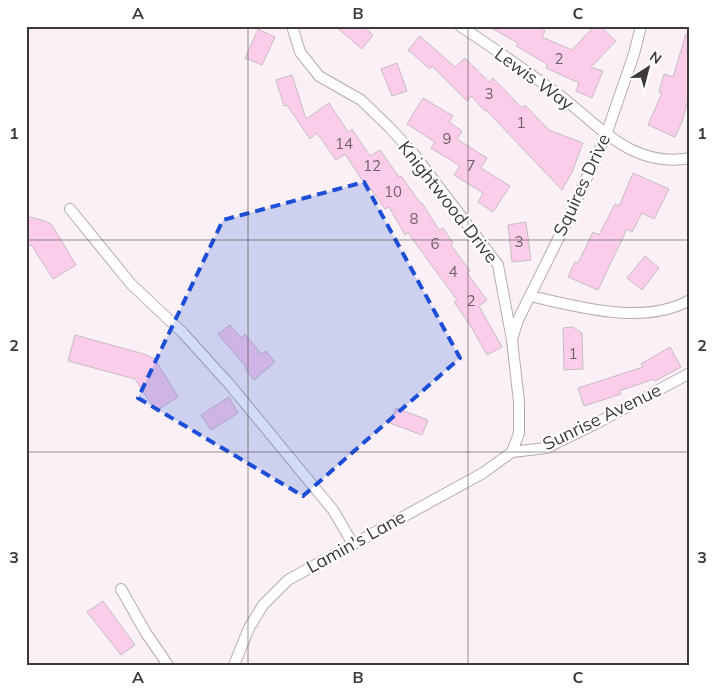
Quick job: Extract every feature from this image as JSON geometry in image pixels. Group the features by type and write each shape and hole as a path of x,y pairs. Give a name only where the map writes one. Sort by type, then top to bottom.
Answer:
{"lane":[{"name":"Knightwood Drive","path":"292,26 300,52 318,76 361,100 389,127 413,154 498,265 512,340 519,402 519,432 512,452"},
{"name":"Lewis Way","path":"460,26 559,95 606,135 629,148 653,158 674,161 690,158"},
{"name":"Squires Drive","path":"512,340 518,320 606,135 634,54 641,26"},
{"path":"70,209 131,284 183,333 230,385 333,510 353,544"},
{"path":"530,296 582,308 622,314 677,308 690,300"},
{"name":"Sunrise Avenue","path":"512,452 546,448 690,373"},
{"name":"Lamin's Lane","path":"234,665 249,628 263,605 288,580 482,474 512,452"},
{"path":"121,589 146,633 168,665"}],"highlighted area":[{"path":"364,182 460,358 303,496 138,398 223,220"}],"building":[{"path":"335,26 363,26 373,35 362,49"},
{"path":"488,26 537,26 545,31 542,37 572,50 594,26 600,26 616,41 591,67 603,71 592,98 576,91 579,83 546,68 547,64 516,46 518,43"},
{"path":"258,29 275,37 262,65 245,58"},
{"path":"686,34 690,34 690,92 682,122 675,137 648,125 662,93 659,92 664,74 673,77"},
{"path":"420,36 455,67 465,58 489,82 493,78 522,108 525,105 549,130 583,143 572,172 562,190 471,96 467,101 432,66 430,69 408,50"},
{"path":"397,63 407,91 392,96 381,69"},
{"path":"292,75 306,119 329,103 348,132 352,129 370,156 380,150 399,177 401,176 422,203 439,230 443,228 453,243 451,245 470,271 467,273 487,300 479,306 502,347 487,355 454,302 457,300 408,233 405,235 389,207 385,209 366,182 364,183 345,154 336,160 317,133 310,139 287,105 284,106 276,80"},
{"path":"423,98 453,116 449,122 462,131 457,139 487,158 481,168 510,186 493,212 478,202 483,193 454,175 460,166 431,148 435,142 407,124"},
{"path":"633,173 669,189 654,219 642,213 632,232 627,229 598,290 568,277 575,262 578,263 593,232 599,235 615,204 619,206"},
{"path":"26,216 52,225 76,265 53,279 32,246 26,244"},
{"path":"526,222 531,260 512,262 508,225"},
{"path":"645,256 659,268 642,290 627,278"},
{"path":"230,325 241,338 245,334 261,354 266,351 275,362 254,380 246,367 218,334"},
{"path":"573,327 582,333 583,369 564,370 563,328"},
{"path":"75,335 144,354 155,359 178,397 156,411 135,379 68,361"},
{"path":"670,347 681,367 655,381 654,379 619,391 621,394 584,406 578,388 643,367 641,364"},
{"path":"229,397 238,413 211,430 201,415"},
{"path":"396,408 428,420 422,435 390,423"},
{"path":"103,601 135,645 121,655 87,612"}]}
